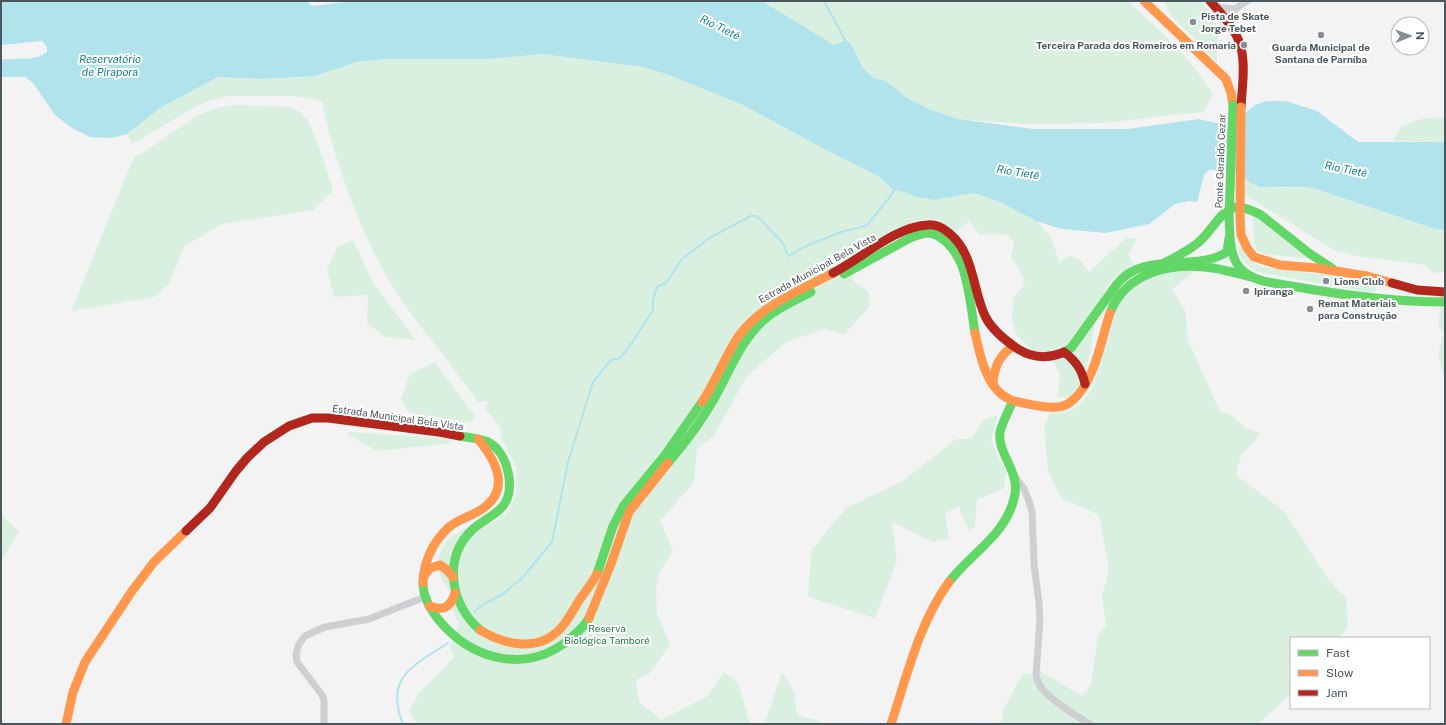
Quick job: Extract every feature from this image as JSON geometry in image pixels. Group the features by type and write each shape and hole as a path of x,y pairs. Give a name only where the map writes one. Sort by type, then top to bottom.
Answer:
{"main road":[{"path":"1144,1 1226,80 1237,106"},
{"path":"1159,2 1163,18"},
{"path":"1212,4 1230,25 1240,43 1242,60 1237,106"},
{"name":"Ponte Geraldo Cezar","path":"1237,106 1241,235 1247,248 1254,257 1280,265 1335,271 1377,278 1417,290 1445,292"},
{"name":"Ponte Geraldo Cezar","path":"1230,231 1229,218 1237,106"},
{"path":"1164,263 1191,248 1201,240 1228,210 1234,207 1242,207 1248,208 1268,220 1311,255 1335,271"},
{"name":"Estrada Municipal Bela Vista","path":"66,724 71,697 78,677 86,662 141,577 160,554 210,508 242,464 264,442 293,424 319,418 346,420 438,432 478,439 489,442 494,446 499,451 509,478 510,488 508,496 504,505 498,512 478,524 461,544 454,559 453,577 455,593 470,622 492,637 501,640 537,644 553,635 565,625 596,576 610,536 623,506 648,477 708,393 736,340 745,328 761,312 774,304 839,270 909,230 923,225 934,224 947,231 963,246 971,265 979,301 986,318 996,332 1020,351 1033,357 1050,357 1064,352"},
{"path":"1085,384 1081,366 1064,352 1070,348 1122,277 1141,267 1164,263 1204,261 1223,256 1227,252 1230,231"},
{"path":"1230,231 1234,256 1237,264 1247,274 1258,278"},
{"name":"Estrada Municipal Bela Vista","path":"427,602 438,620 461,643 485,655 513,660 530,659 546,655 562,646 577,634 590,617 614,556 623,524 629,512 694,431 718,392 744,343 766,318 779,308 861,266 907,239 928,233 934,235 948,245 959,258 979,349 988,375 993,384"},
{"path":"1013,346 1005,351 996,366 993,384 1001,394 1013,400 1046,406 1064,406 1078,397 1085,384 1092,369 1111,311 1120,294 1135,280 1144,275 1169,269 1214,268 1336,294 1395,301 1445,302"},
{"path":"1336,294 1377,296 1381,291 1377,278"},
{"path":"891,724 920,637 930,613 947,584 957,572 985,546 1007,515 1012,503 1015,492 1014,476 1012,468 1002,447 1000,432 1013,400"},
{"path":"455,593 452,602 446,608 435,608 427,602 424,576 427,563 433,549 448,529 482,510 495,496 498,487 498,470 490,454 478,439"},
{"path":"424,576 430,568 440,565 453,577"}],"street":[{"path":"1230,25 1229,17 1235,9 1247,1"},
{"path":"1212,4 1235,9"},
{"path":"1014,476 1024,488 1032,512 1034,564 1040,620 1036,675 1038,684 1044,691 1078,717 1090,724"},
{"path":"324,724 324,700 322,695 319,689 297,662 296,654 299,644 304,636 325,627 369,619 427,602"}],"green space":[{"path":"762,1 1128,1 1163,34 1195,68 1213,94 1204,112 1105,123 1023,124 958,119 929,109 907,98 886,81 874,78 863,68 851,44 846,40 834,46"},
{"path":"1165,1 1200,1 1207,8 1212,15 1217,29 1217,63 1173,18"},
{"name":"Reserva Biológica Tamboré","path":"542,54 643,67 669,75 743,105 878,176 894,190 916,197 934,200 974,193 1000,202 1036,221 1052,238 1059,263 1068,256 1078,258 1089,272 1126,238 1137,239 1128,255 1135,266 1115,278 1110,283 1103,296 1098,311 1084,375 1077,388 1067,398 1057,396 1060,375 1050,355 1037,354 1017,336 1012,321 1013,298 1025,284 1018,267 1011,258 1014,242 1008,235 979,234 969,221 955,233 946,224 938,220 928,219 916,221 836,259 855,282 869,292 870,306 844,335 825,329 786,342 747,376 714,436 697,449 694,482 660,521 673,550 659,574 656,589 657,613 670,645 649,674 636,680 639,702 661,720 706,697 724,672 738,683 750,724 417,724 409,711 419,693 454,657 449,647 457,630 458,622 449,605 451,594 440,576 438,558 446,541 463,529 493,522 508,512 517,492 516,467 501,438 500,427 486,410 488,401 478,402 418,323 391,284 369,242 349,196 333,148 322,102 294,96 228,96 208,101 195,107 132,144 127,134 160,108 218,77 264,79 315,76 357,62 386,59 489,59"},
{"path":"231,105 290,107 302,114 315,135 333,190 313,210 222,224 185,246 169,283 154,297 71,311 134,157 197,116 213,109"},
{"path":"1445,117 1445,142 1393,141 1401,126 1421,119"},
{"path":"1235,171 1251,183 1276,188 1304,187 1316,189 1435,229 1445,230 1445,272 1433,273 1426,265 1357,256 1334,250 1227,184"},
{"path":"1252,214 1312,259 1265,254 1257,251"},
{"path":"353,240 375,286 416,340 385,337 367,323 368,295 334,297 327,270 337,247"},
{"path":"1243,247 1253,262 1262,267 1327,275 1372,283 1376,285 1377,289 1374,292 1366,292 1258,272 1248,265 1240,256 1237,248"},
{"path":"1189,268 1192,274 1172,289 1185,310 1188,340 1220,412 1230,414 1246,428 1261,433 1241,456 1236,475 1284,511 1329,580 1346,598 1348,627 1340,637 1290,637 1290,695 1258,724 1000,724 1004,709 1022,675 1040,671 1082,696 1091,684 1098,635 1106,625 1102,596 1109,569 1099,515 1061,498 1048,470 1044,427 1050,412 1060,413 1071,410 1079,405 1091,391 1097,375 1108,314 1126,282"},
{"path":"1441,306 1445,306 1445,380 1438,356 1443,333 1438,325"},
{"path":"435,362 476,417 471,422 410,413 401,399 410,374"},
{"path":"998,415 991,441 1006,472 1004,488 977,500 975,526 969,532 959,507 945,513 949,539 933,542 892,522 897,561 875,618 808,597 811,551 846,508 904,480 956,439 971,439 983,420"},
{"path":"350,432 447,439 453,443 377,451 347,434"},
{"path":"3,516 19,532 1,561 1,517"},
{"path":"782,672 794,691 797,715 823,724 763,724 765,723"}],"water":[{"name":"Reservatório de Pirapora","path":"1,1 306,1 312,6 354,1 762,1 834,45 846,40 851,44 863,68 874,78 886,81 907,98 929,109 958,119 1033,129 1128,129 1199,119 1215,123 1238,122 1243,115 1255,105 1267,101 1285,101 1317,111 1358,142 1445,142 1445,230 1435,229 1316,189 1304,187 1260,187 1251,183 1235,171 1209,170 1204,175 1197,202 1189,201 1175,204 1149,224 1106,233 1062,229 1036,221 1000,202 974,193 934,200 916,197 894,190 878,176 743,105 669,75 643,67 542,54 489,59 386,59 357,62 315,76 264,79 218,77 160,108 127,134 111,138 90,137 72,128 55,115 33,83 25,77 1,77 1,60 37,57 47,52 47,47 42,41 1,45"}],"waterway":[{"path":"824,1 846,42"},
{"path":"474,612 484,604 503,594 523,577 552,542 568,462 593,382 611,360 620,358 630,346 653,310 653,299 657,287 666,283 682,259 711,237 751,216 757,216 783,243 788,256 806,246 844,231 866,226 891,196 895,188"},
{"path":"403,724 398,708 397,695 405,674 413,666 448,643"}],"traffic: fast":[{"path":"1229,218 1233,105"},
{"path":"1164,263 1193,247 1201,240 1220,217 1232,208 1240,207 1249,209 1261,215 1309,253 1333,269"},
{"path":"1229,218 1232,253 1242,270 1259,280 1348,295 1406,301 1445,302"},
{"path":"844,274 910,238 926,233 934,234 949,245 962,266 968,290 975,333"},
{"path":"1062,353 1071,348 1117,284 1128,274 1155,264 1200,261 1214,258 1227,252 1229,238"},
{"path":"1110,313 1117,299 1127,287 1152,272 1198,266 1252,277"},
{"path":"668,463 704,416 743,345 757,326 776,310 811,292"},
{"path":"949,582 997,532 1005,521 1011,508 1015,494 1014,477 1004,455 1000,440 1000,432 1013,401"},
{"path":"597,574 613,526 624,505 665,455 702,402"},
{"path":"460,436 483,440 496,448 505,463 509,481 509,491 503,506 496,513 472,530 463,542 457,554 454,568 454,582 462,608 470,620 480,630"},
{"path":"423,583 423,589 429,606 444,626 457,638 471,647 487,654 502,658 519,659 535,657 551,651 576,634 589,618"}],"traffic: slow":[{"path":"1144,1 1226,79 1233,105"},
{"path":"1240,216 1241,107"},
{"path":"1240,216 1241,235 1247,248 1254,257 1280,265 1316,268 1367,276 1392,283"},
{"path":"702,402 733,345 747,326 769,307 833,273"},
{"path":"975,333 985,370 989,379 1001,394 1009,399 1020,402 1044,407 1057,407 1066,405 1073,400 1081,392 1087,382 1096,360 1110,313"},
{"path":"993,384 998,362 1013,346"},
{"path":"423,583 423,575 427,561 437,540 454,523 479,511 489,503 495,495 498,485 498,476 491,457 478,439"},
{"path":"589,618 611,564 629,512 668,463"},
{"path":"66,724 73,692 85,662 132,591 154,562 186,531"},
{"path":"424,576 430,568 440,565 453,577"},
{"path":"480,630 499,639 519,644 539,642 548,638 564,625 597,574"},
{"path":"891,724 908,669 922,632 949,582"},
{"path":"429,606 439,608 446,607 451,602 455,593"}],"traffic: jam":[{"path":"1210,1 1226,19 1241,47 1243,64 1241,107"},
{"path":"833,273 879,244 903,231 927,225 939,226 949,233 964,251 972,273 981,307 989,323 996,331 1013,346 1034,356 1045,357 1062,353"},
{"path":"1392,283 1417,290 1445,292"},
{"path":"1064,352 1078,366 1085,384"},
{"path":"186,531 210,508 236,471 264,442 289,426 312,418 328,418 460,436"}],"place":[{"name":"Pista de Skate Jorge Tebet","path":"1193,22"},
{"name":"Guarda Municipal de Santana de Parníba","path":"1321,35"},
{"name":"Terceira Parada dos Romeiros em Romaria","path":"1244,45"},
{"name":"Lions Club","path":"1326,281"},
{"name":"Ipiranga","path":"1246,291"},
{"name":"Remat Materiais para Construção","path":"1310,309"}],"water label":[{"name":"Rio Tietê","path":"720,27"},
{"name":"Rio Tietê","path":"1346,169"},
{"name":"Rio Tietê","path":"1018,172"}]}
